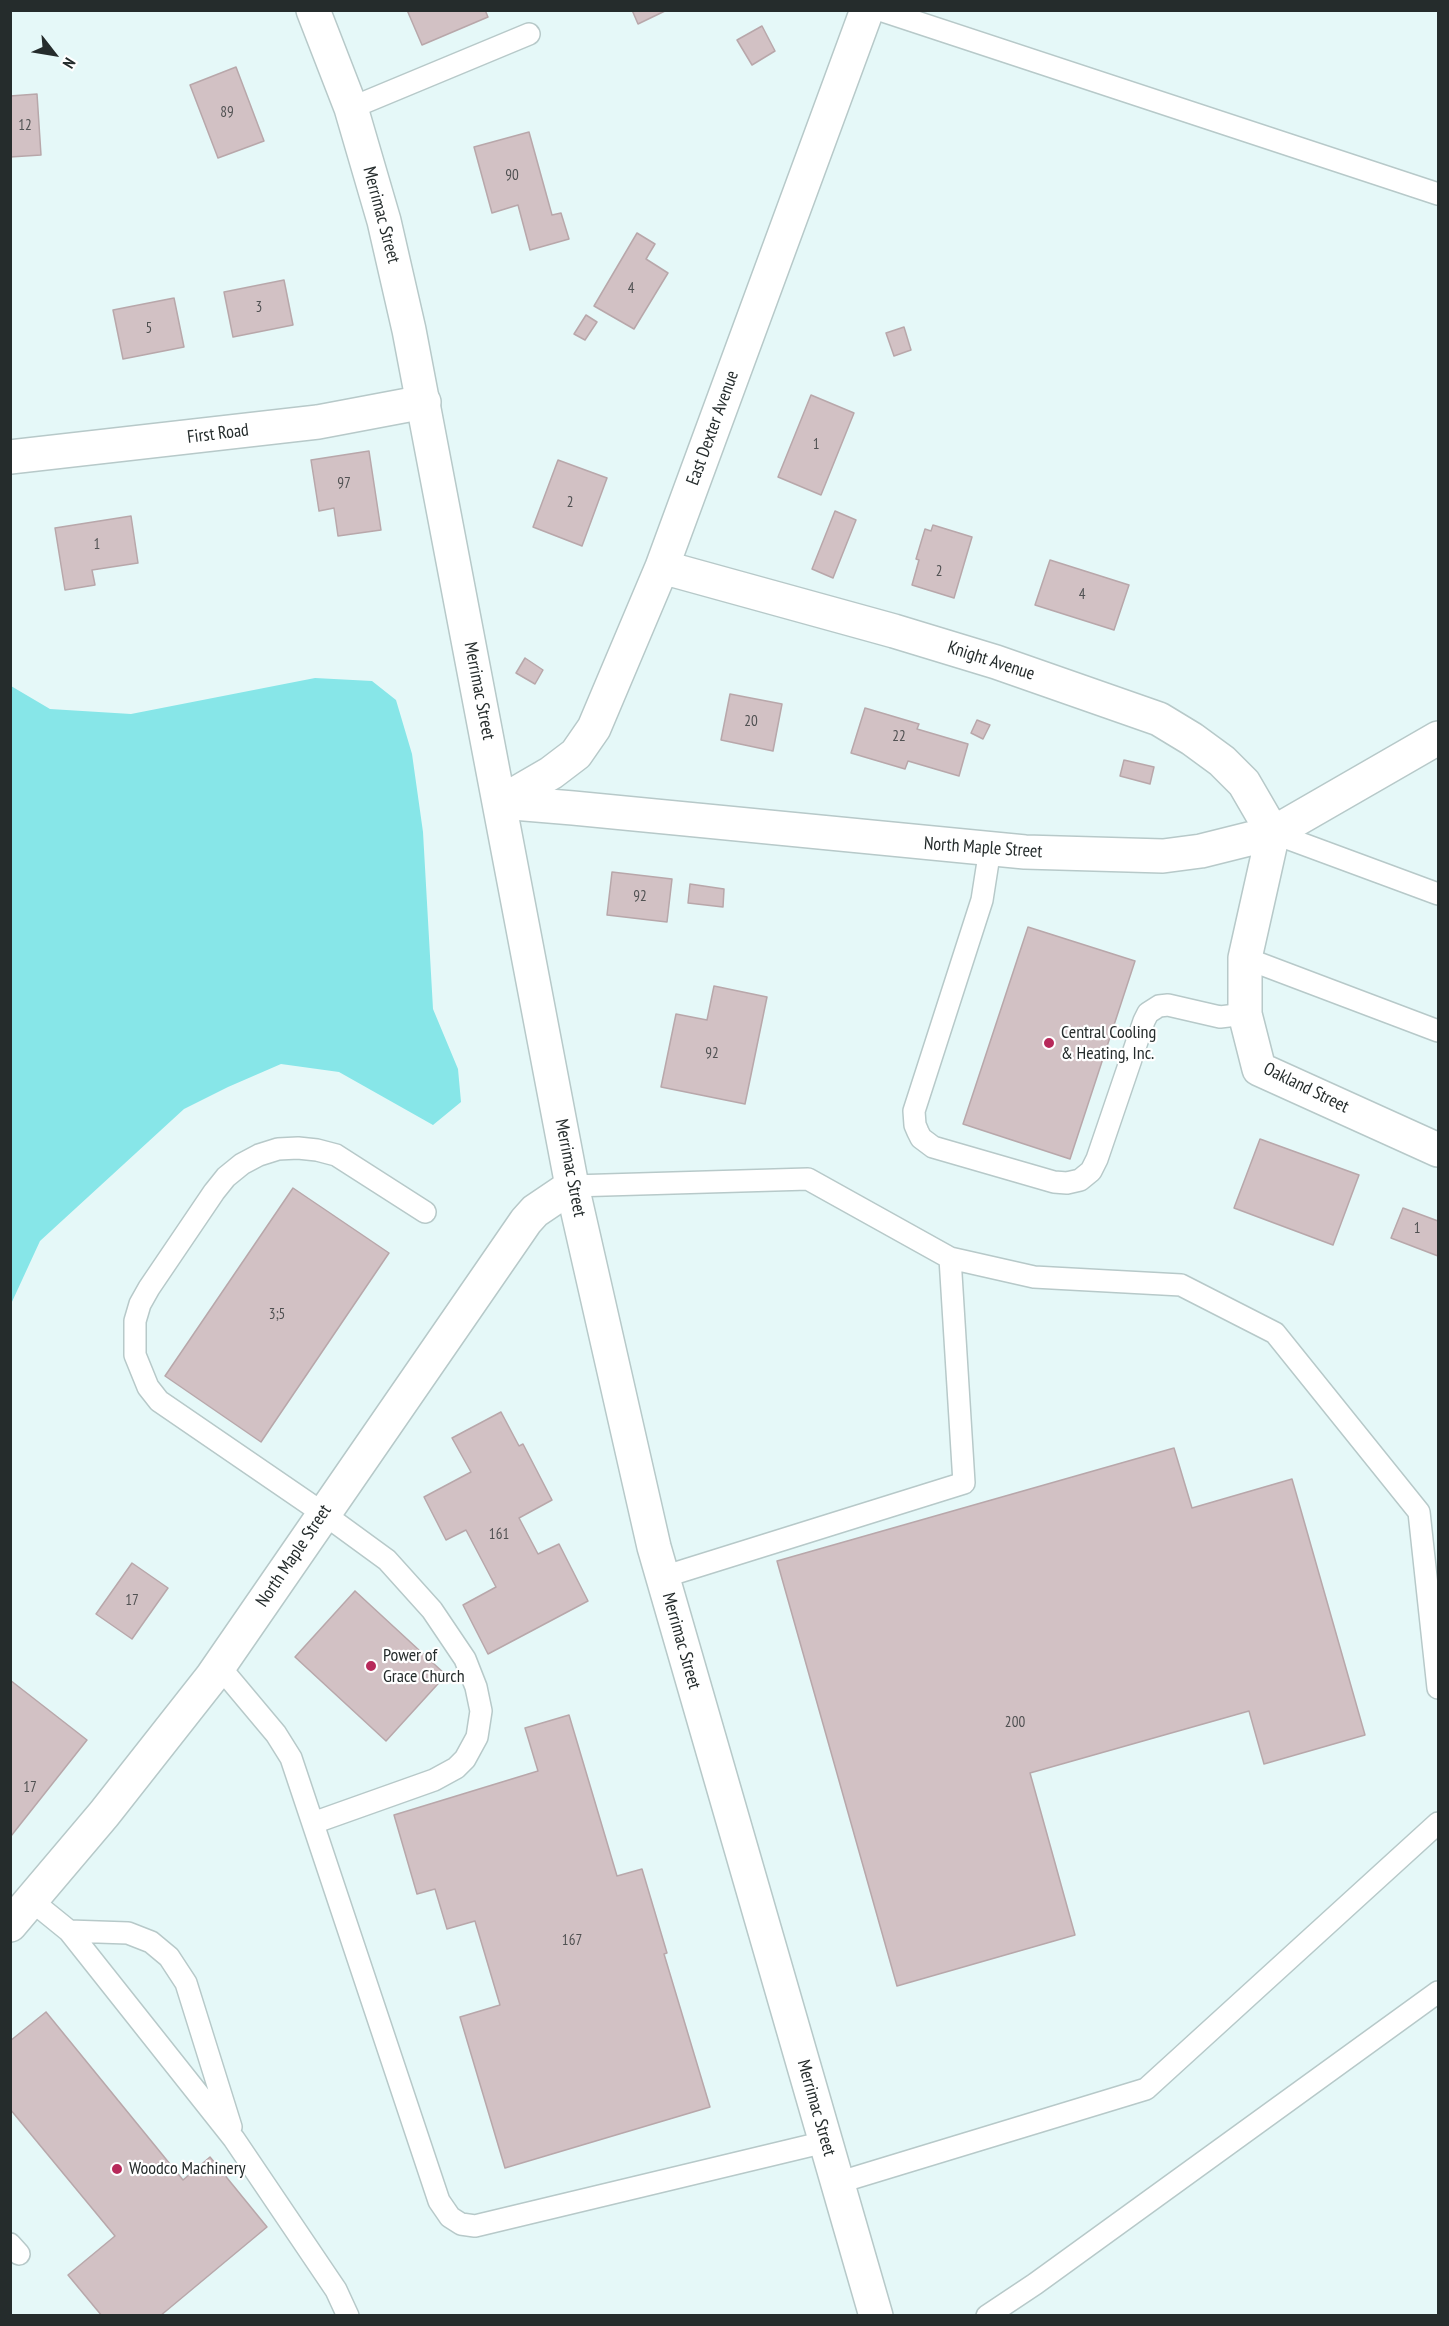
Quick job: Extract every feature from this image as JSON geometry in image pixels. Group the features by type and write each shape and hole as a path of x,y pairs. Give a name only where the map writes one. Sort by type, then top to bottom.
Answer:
{"street":[{"name":"Merrimac Street","path":"313,10 351,108 384,221 424,402 572,1186 609,1353 663,1577 876,2316"},
{"name":"East Dexter Avenue","path":"501,802 551,773 576,754 586,743 662,567 867,10"},
{"name":"First Road","path":"10,457 318,422 424,402"},
{"name":"Knight Avenue","path":"662,567 962,652 1160,719 1222,761 1244,783 1273,833"},
{"name":"North Maple Street","path":"501,802 1025,852 1163,856 1221,847 1273,833 1438,738"},
{"name":"Oakland Street","path":"1273,833 1245,958 1245,1014 1259,1069 1438,1149"},
{"name":"North Maple Street","path":"18,1912 104,1814 219,1666 526,1221 535,1211 572,1186"}],"lane":[{"path":"880,10 1438,194"},
{"path":"351,108 529,34"},
{"path":"1273,833 1438,894"},
{"path":"990,849 982,900 914,1111 921,1138 933,1147 1054,1182 1067,1183 1080,1180 1091,1171 1097,1159 1148,1013 1160,1006 1168,1005 1220,1017 1245,1014"},
{"path":"1245,958 1438,1030"},
{"path":"313,1823 445,1775 465,1759 477,1737 481,1711 478,1692 465,1659 432,1610 387,1560 159,1401 148,1387 135,1355 135,1320 140,1304 214,1192 226,1177 242,1164 259,1155 278,1149 298,1148 336,1155 425,1212"},
{"path":"572,1186 808,1179 950,1258 1034,1277 1181,1285 1275,1333 1419,1512 1438,1688"},
{"path":"663,1577 964,1483 950,1258"},
{"path":"219,1666 287,1750 439,2201 446,2213 455,2221 475,2226 825,2142"},
{"path":"837,2183 1146,2090 1438,1823"},
{"path":"18,1912 69,1931 116,1931 140,1936 172,1960 186,1983 234,2139"},
{"path":"69,1931 234,2139 336,2290 348,2316"},
{"path":"987,2316 1035,2284 1438,1992"}],"shaded area":[{"path":"315,678 372,681 396,700 412,754 423,832 433,1009 458,1069 461,1102 433,1125 339,1072 281,1064 228,1087 184,1109 40,1241 11,1304 11,686 50,709 131,714"}],"building":[{"path":"407,10 485,10 488,17 422,45"},
{"path":"632,10 667,10 638,24"},
{"path":"762,26 775,51 752,65 737,40"},
{"path":"236,67 264,141 218,158 190,85"},
{"path":"37,94 41,155 10,157 10,96"},
{"path":"529,132 552,215 561,213 569,239 530,250 518,205 492,213 474,147"},
{"path":"637,233 655,244 646,259 668,273 634,329 594,306"},
{"path":"284,280 293,325 233,337 224,292"},
{"path":"174,298 184,347 123,359 113,310"},
{"path":"586,315 597,322 585,340 574,334"},
{"path":"904,327 911,350 894,356 886,333"},
{"path":"811,395 854,413 821,495 778,477"},
{"path":"369,451 381,530 338,536 334,508 319,511 311,460"},
{"path":"558,460 607,478 582,546 533,527"},
{"path":"835,511 856,520 833,578 812,569"},
{"path":"131,516 138,563 92,570 95,585 65,590 55,528"},
{"path":"933,525 972,537 954,598 912,585 919,560 916,559 925,529 931,531"},
{"path":"1050,560 1129,585 1114,630 1035,605"},
{"path":"525,658 543,670 535,684 516,673"},
{"path":"730,694 782,704 773,751 721,740"},
{"path":"865,708 919,724 917,729 968,744 959,776 908,761 905,769 851,753"},
{"path":"977,720 990,725 983,739 971,733"},
{"path":"1124,760 1154,767 1150,784 1120,776"},
{"path":"612,872 672,879 667,922 607,915"},
{"path":"690,884 724,889 723,907 688,903"},
{"name":"Central Cooling & Heating, Inc.","path":"1028,927 1135,961 1070,1159 963,1124"},
{"path":"714,986 767,997 745,1104 661,1087 676,1014 707,1020"},
{"path":"1260,1139 1359,1175 1333,1245 1234,1208"},
{"path":"293,1188 389,1253 261,1442 165,1376"},
{"path":"1403,1208 1438,1221 1438,1256 1391,1238"},
{"path":"501,1412 519,1446 523,1444 552,1500 519,1518 538,1554 559,1544 588,1601 488,1654 463,1605 496,1587 466,1530 446,1540 424,1497 471,1472 452,1438"},
{"path":"1174,1448 1192,1508 1292,1479 1365,1735 1264,1764 1249,1711 1030,1773 1075,1935 897,1986 777,1561"},
{"path":"132,1563 168,1588 132,1639 96,1614"},
{"name":"Power of Grace Church","path":"355,1591 446,1675 386,1741 295,1657"},
{"path":"10,1680 87,1740 11,1836 10,1836"},
{"path":"569,1715 617,1876 642,1869 667,1953 664,1954 710,2107 505,2168 460,2017 500,2005 475,1921 447,1929 435,1889 417,1894 394,1815 538,1771 525,1728"},
{"name":"Woodco Machinery","path":"46,2012 183,2180 210,2157 267,2227 160,2316 102,2316 68,2275 115,2236 10,2109 10,2041"}],"place":[{"name":"Central Cooling & Heating, Inc.","path":"1049,1043"},
{"name":"Power of Grace Church","path":"371,1666"},
{"name":"Woodco Machinery","path":"117,2169"}]}
